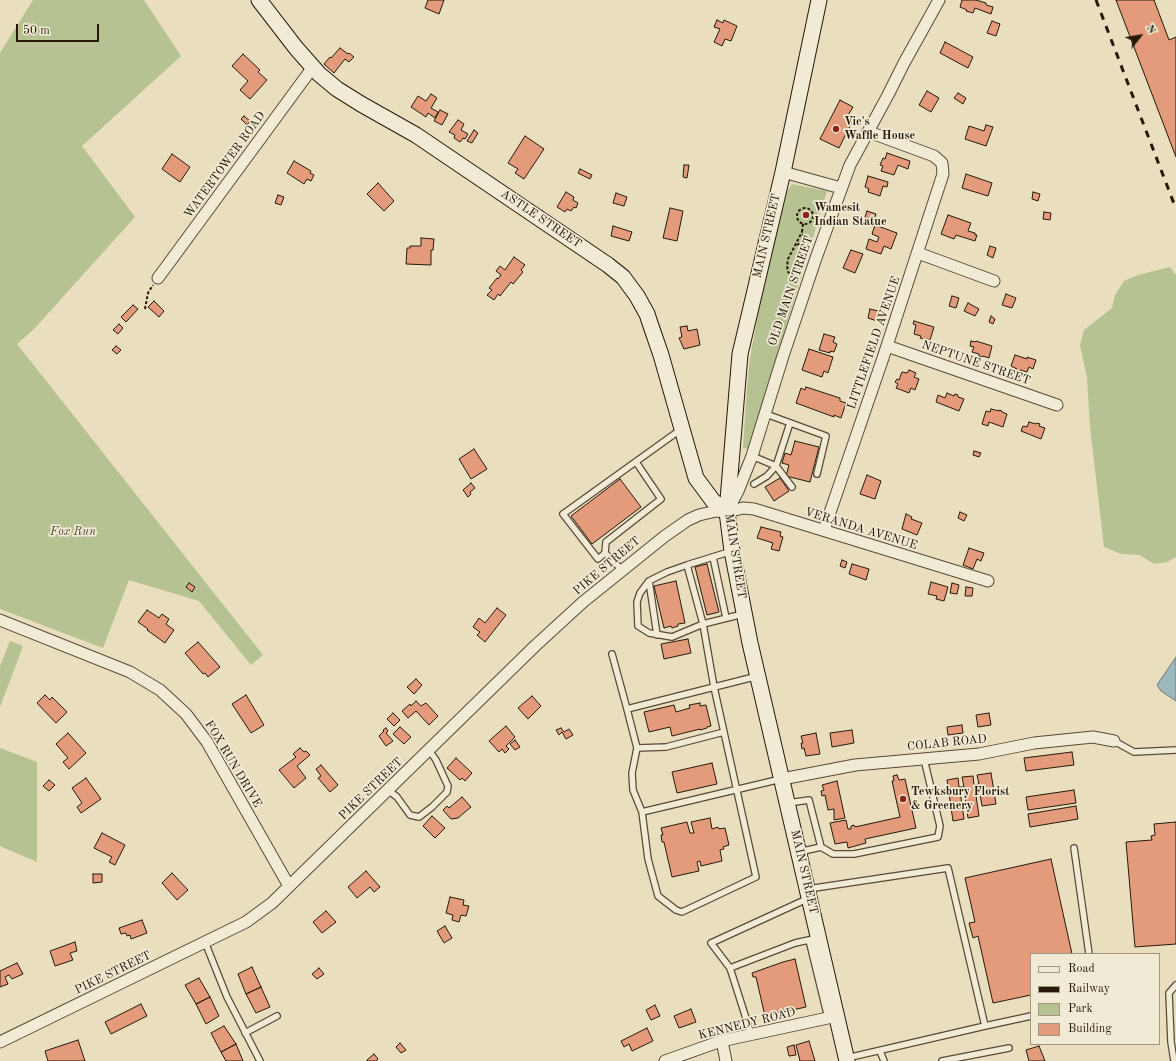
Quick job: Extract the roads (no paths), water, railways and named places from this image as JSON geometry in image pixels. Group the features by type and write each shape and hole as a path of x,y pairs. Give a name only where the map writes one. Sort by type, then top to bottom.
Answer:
{"main road":[{"name":"ASTLE STREET","path":"259,0 288,38 327,81 342,92 416,135 608,265 623,277 633,290 647,314 659,347 696,478 712,501 727,512"},
{"name":"MAIN STREET","path":"819,0 783,172 740,354 727,512 732,551 744,613 808,893 814,939 832,1017 847,1060"}],"street":[{"name":"OLD MAIN STREET","path":"727,512 738,491 752,456 783,356 821,244 850,165 904,62 939,0"},
{"name":"WATERTOWER ROAD","path":"158,278 313,67"},
{"name":"LITTLEFIELD AVENUE","path":"824,530 944,174 942,163 934,156 868,132"},
{"path":"783,172 841,188"},
{"path":"918,253 994,281"},
{"name":"NEPTUNE STREET","path":"887,346 1057,405"},
{"name":"VERANDA AVENUE","path":"727,512 743,508 754,509 988,581"},
{"name":"PIKE STREET","path":"0,1042 246,922 272,903 535,646 583,602 664,536 688,520 707,512 727,512"},
{"name":"FOX RUN DRIVE","path":"0,620 130,672 160,690 186,714 207,742 289,886"},
{"name":"COLAB ROAD","path":"782,779 855,765 979,754 1034,743 1093,737 1114,741"},
{"name":"KENNEDY ROAD","path":"665,1061 722,1041 832,1017"},
{"path":"722,1041 726,1061"}],"lane":[{"path":"766,414 826,436 817,474"},
{"path":"754,484 767,476 776,466 790,423"},
{"path":"636,462 661,499 606,542 605,553 598,559 563,514 682,428"},
{"path":"752,456 776,466 792,487"},
{"path":"732,551 667,572 649,581 640,593 637,602 638,626 649,633 672,637 703,624 744,613"},
{"path":"605,553 622,570"},
{"path":"713,557 726,618"},
{"path":"612,654 637,748 632,772 634,790 642,812 648,859 658,896 676,910 682,912 756,877 714,687 703,624 687,565"},
{"path":"649,581 657,635"},
{"path":"627,709 758,676"},
{"path":"637,748 666,747 724,732"},
{"path":"1114,741 1134,752 1176,750"},
{"path":"388,790 397,797 410,815 414,817 419,817 437,802 447,792 448,786 436,760 429,750"},
{"path":"799,852 821,847 833,854 854,854 938,837 940,826 924,759"},
{"path":"642,812 782,779"},
{"path":"788,803 809,800 821,847"},
{"path":"1074,848 1089,953"},
{"path":"751,1034 730,968 711,943 808,893 948,868 985,1026"},
{"path":"730,968 794,943 814,939"},
{"path":"205,941 227,997 260,1061"},
{"path":"1174,1061 1171,1042 1169,993 1176,985"},
{"path":"245,1033 278,1016"},
{"path":"847,1060 1030,1016"},
{"path":"942,1061 1009,1048"},
{"path":"880,1051 884,1061"}],"water":[{"path":"1176,657 1176,701 1161,691 1157,685"}],"railway":[{"path":"1096,0 1176,209"}],"place":[{"name":"Vic's Waffle House","path":"836,129"},
{"name":"Wamesit Indian Statue","path":"806,215"},
{"name":"Tewksbury Florist & Greenery","path":"903,799"}],"park label":[{"name":"Fox Run","path":"73,532"}]}
